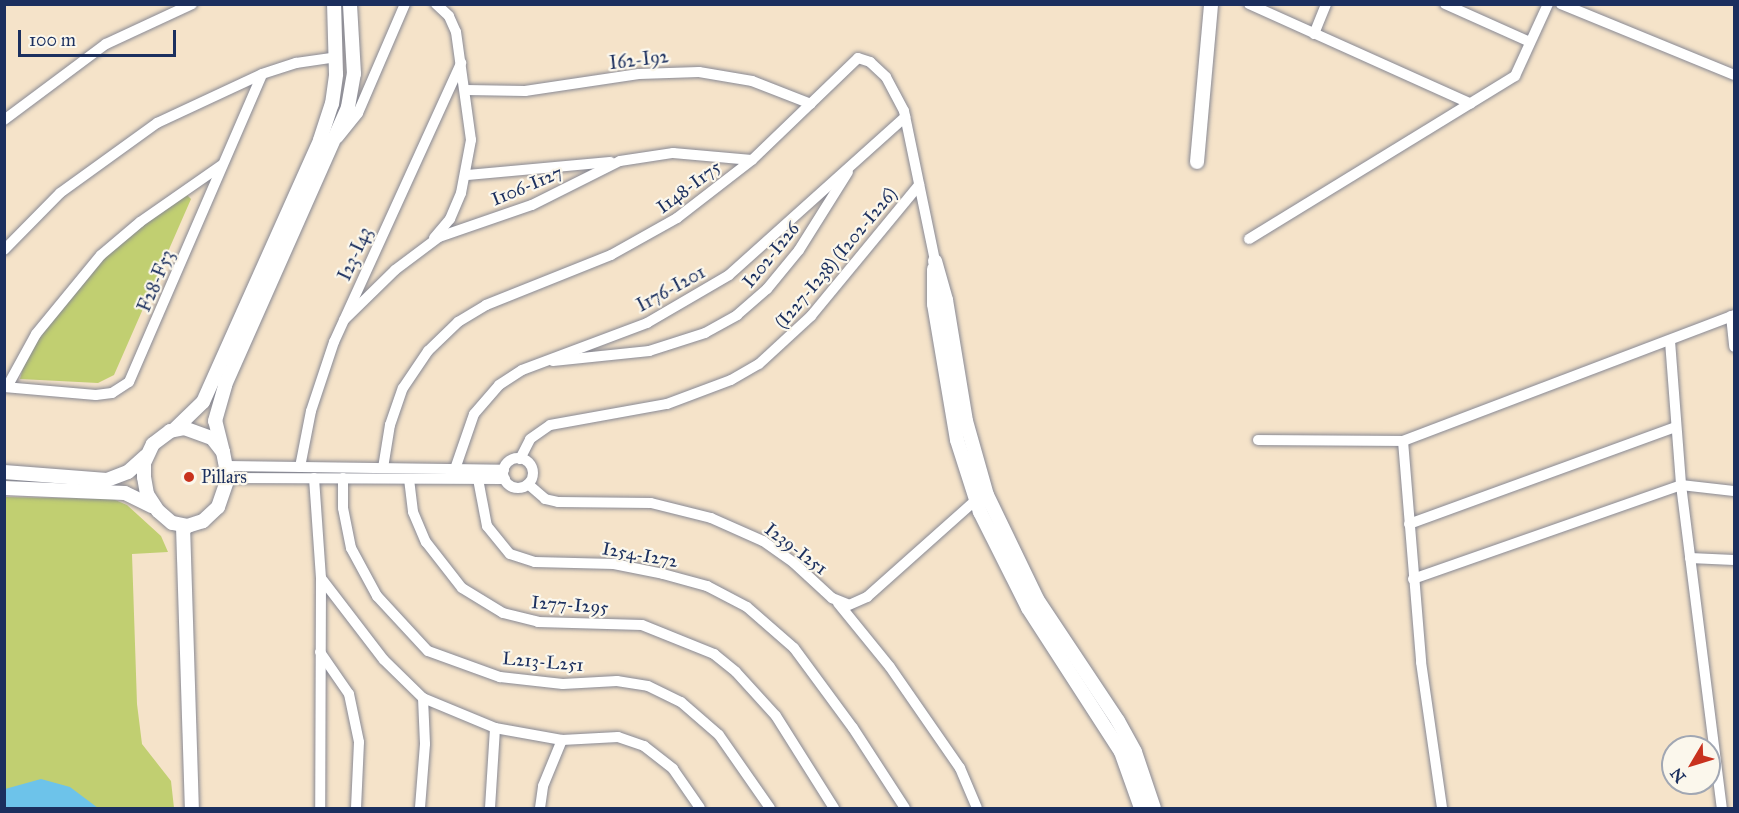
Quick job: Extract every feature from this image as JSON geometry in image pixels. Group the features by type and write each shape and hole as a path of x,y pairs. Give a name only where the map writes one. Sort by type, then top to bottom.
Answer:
{"street":[{"path":"4,120 106,44 192,4"},
{"path":"4,472 107,480 128,472 146,456 158,439 176,428 203,402 320,140 332,105 337,57 334,4"},
{"path":"4,488 125,493 154,507 166,519 183,526 198,524 213,513 226,494 228,472 215,422 225,385 335,141 353,88 350,4"},
{"path":"335,141 358,113 405,4"},
{"path":"427,245 450,219 467,175 471,140 466,90 452,21 436,4"},
{"path":"1197,162 1211,4"},
{"path":"1249,4 1471,104"},
{"path":"1314,34 1326,4"},
{"path":"1445,4 1461,8 1530,42"},
{"path":"1249,238 1515,76 1548,4"},
{"path":"1561,4 1734,75"},
{"path":"4,250 53,199 135,138 198,102 262,74 296,63 337,57"},
{"name":"I148-I175","path":"383,468 390,425 403,388 428,351 458,322 486,305 653,234 752,160 850,63 860,58 886,77 905,117 935,261"},
{"name":"I23-I43","path":"300,467 311,411 344,320 461,63"},
{"name":"I62-I92","path":"466,90 525,91 649,73 699,72 752,81 811,104"},
{"name":"F28-F53","path":"6,387 96,395 112,393 129,382 262,74"},
{"name":"I176-I201","path":"455,469 469,423 479,407 511,376 647,323 729,275 905,117"},
{"name":"I106-I127","path":"344,320 427,245 532,205 620,161 673,153 752,160"},
{"path":"467,175 620,161"},
{"name":"I202-I226","path":"544,362 649,351 686,341 728,321 753,303 787,265 855,162"},
{"path":"6,387 36,334 101,255 140,222 224,164"},
{"name":"(I227-I238) (I202-I226)","path":"520,459 530,438 550,424 667,404 731,380 759,364 811,316 919,185"},
{"path":"935,261 934,304 959,450 1028,608 1121,752 1141,808"},
{"path":"1258,440 1403,441 1670,341 1733,315 1734,347"},
{"path":"1670,341 1681,485 1722,808"},
{"path":"1408,524 1676,427"},
{"path":"176,428 199,430 223,452"},
{"path":"1403,441 1420,662 1442,808"},
{"path":"146,456 145,486 154,507"},
{"path":"228,472 300,467 455,469 504,474 517,488 528,484 532,468 520,459 511,460 504,474"},
{"path":"228,472 314,478 409,479 478,479 504,474"},
{"path":"314,478 321,578 320,808"},
{"name":"L213-L251","path":"343,478 343,508 351,548 377,596 428,651 500,677 563,684 617,681 648,686 681,702 719,735 770,808"},
{"name":"I277-I295","path":"409,479 413,513 426,542 462,588 503,613 538,622 642,625 659,629 714,654 736,672 776,716 834,808"},
{"name":"I254-I272","path":"478,479 487,526 510,554 535,562 614,564 707,586 747,607 794,648 853,728 905,808"},
{"name":"I239-I251","path":"528,484 553,501 651,503 711,518 778,551 836,600 854,604 867,597 981,498"},
{"path":"1413,579 1681,485 1734,491"},
{"path":"981,498 1037,599 1119,721 1135,752 1154,808"},
{"path":"183,526 192,808"},
{"path":"1690,558 1734,560"},
{"path":"321,578 384,660 423,698 495,728 562,740 618,737 644,746 673,769 700,808"},
{"path":"836,600 890,667 960,768 977,808"},
{"path":"320,651 349,694 359,742 356,808"},
{"path":"420,808 426,744 423,698"},
{"path":"490,808 495,728"},
{"path":"540,808 543,786 562,740"}],"green space":[{"path":"185,193 191,199 114,375 98,383 20,379 25,360 46,329 109,253"},
{"path":"4,497 113,499 127,505 161,536 168,552 132,554 137,704 142,744 171,781 174,808 5,808"}],"water":[{"path":"41,779 70,787 98,808 5,808 5,789"}],"place":[{"name":"Pillars","path":"189,477"}]}
